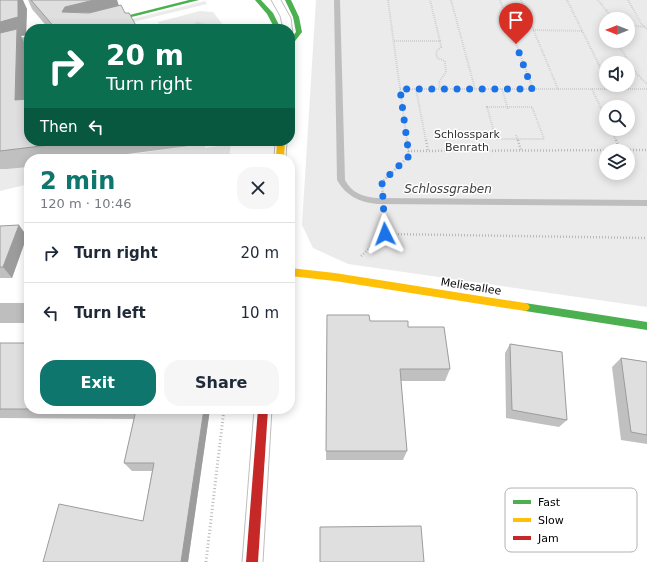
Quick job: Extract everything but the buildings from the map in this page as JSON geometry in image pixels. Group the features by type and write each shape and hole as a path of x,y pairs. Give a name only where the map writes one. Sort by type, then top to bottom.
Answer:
{"street":[{"path":"97,24 196,0"},
{"path":"258,0 264,5 276,24"},
{"path":"288,0 296,17 299,32 295,37"},
{"path":"0,47 24,41"},
{"name":"Meliesallee","path":"295,273 335,277 647,326"},
{"path":"0,313 24,313"},
{"path":"252,562 263,414"}],"path":[{"path":"385,234 382,182 409,156 388,0"},
{"path":"430,0 441,48 436,52 437,58 445,61 446,72 439,82 440,89"},
{"path":"451,0 475,89"},
{"path":"500,0 532,89"},
{"path":"521,0 558,89"},
{"path":"566,0 599,65"},
{"path":"598,0 607,12"},
{"path":"628,0 646,28"},
{"path":"635,26 646,28"},
{"path":"533,30 582,31"},
{"path":"394,41 440,41"},
{"path":"620,48 636,73 647,84"},
{"path":"400,89 599,89"},
{"path":"416,89 428,151"},
{"path":"502,89 508,108"},
{"path":"592,89 599,104"},
{"path":"635,89 647,89"},
{"path":"487,107 508,108 532,107 544,139 496,139 487,107"},
{"path":"516,135 521,151"},
{"path":"408,151 599,150"},
{"path":"635,150 647,150"},
{"path":"335,277 385,234 647,238"},
{"path":"206,562 223,414"}],"green space":[{"name":"Schlosspark Benrath","path":"316,0 647,0 647,307 348,264 313,248 302,225"},
{"path":"205,1 207,4 125,24 111,24"},
{"path":"200,11 213,12 222,24 159,24 158,22"},
{"path":"24,56 24,105 0,109 0,62"},
{"path":"0,133 17,142 5,169 24,167 24,185 0,191"},
{"path":"112,146 122,146 120,154 96,154"},
{"path":"191,146 205,146 205,148 230,146 230,154 133,154"}],"waterway":[{"name":"Schlossgraben","path":"337,0 341,180 351,193 360,198 377,201 647,203"}],"tram line":[{"path":"271,0 280,16 282,24"},
{"path":"281,0 291,18 292,24"},
{"path":"274,154 275,146"},
{"path":"286,154 287,146"},
{"path":"242,562 254,414"},
{"path":"263,562 272,414"}],"traffic: fast":[{"path":"98,24 196,0"},
{"path":"258,0 270,13 276,24"},
{"path":"288,0 296,17 299,32 295,37"},
{"path":"525,307 647,326"}],"traffic: slow":[{"path":"280,154 281,146"},
{"path":"295,273 335,277 525,307"}],"traffic: jam":[{"path":"252,562 263,414"}],"route":[{"path":"385,234 382,182 409,156 400,89 532,89 516,44"}]}
